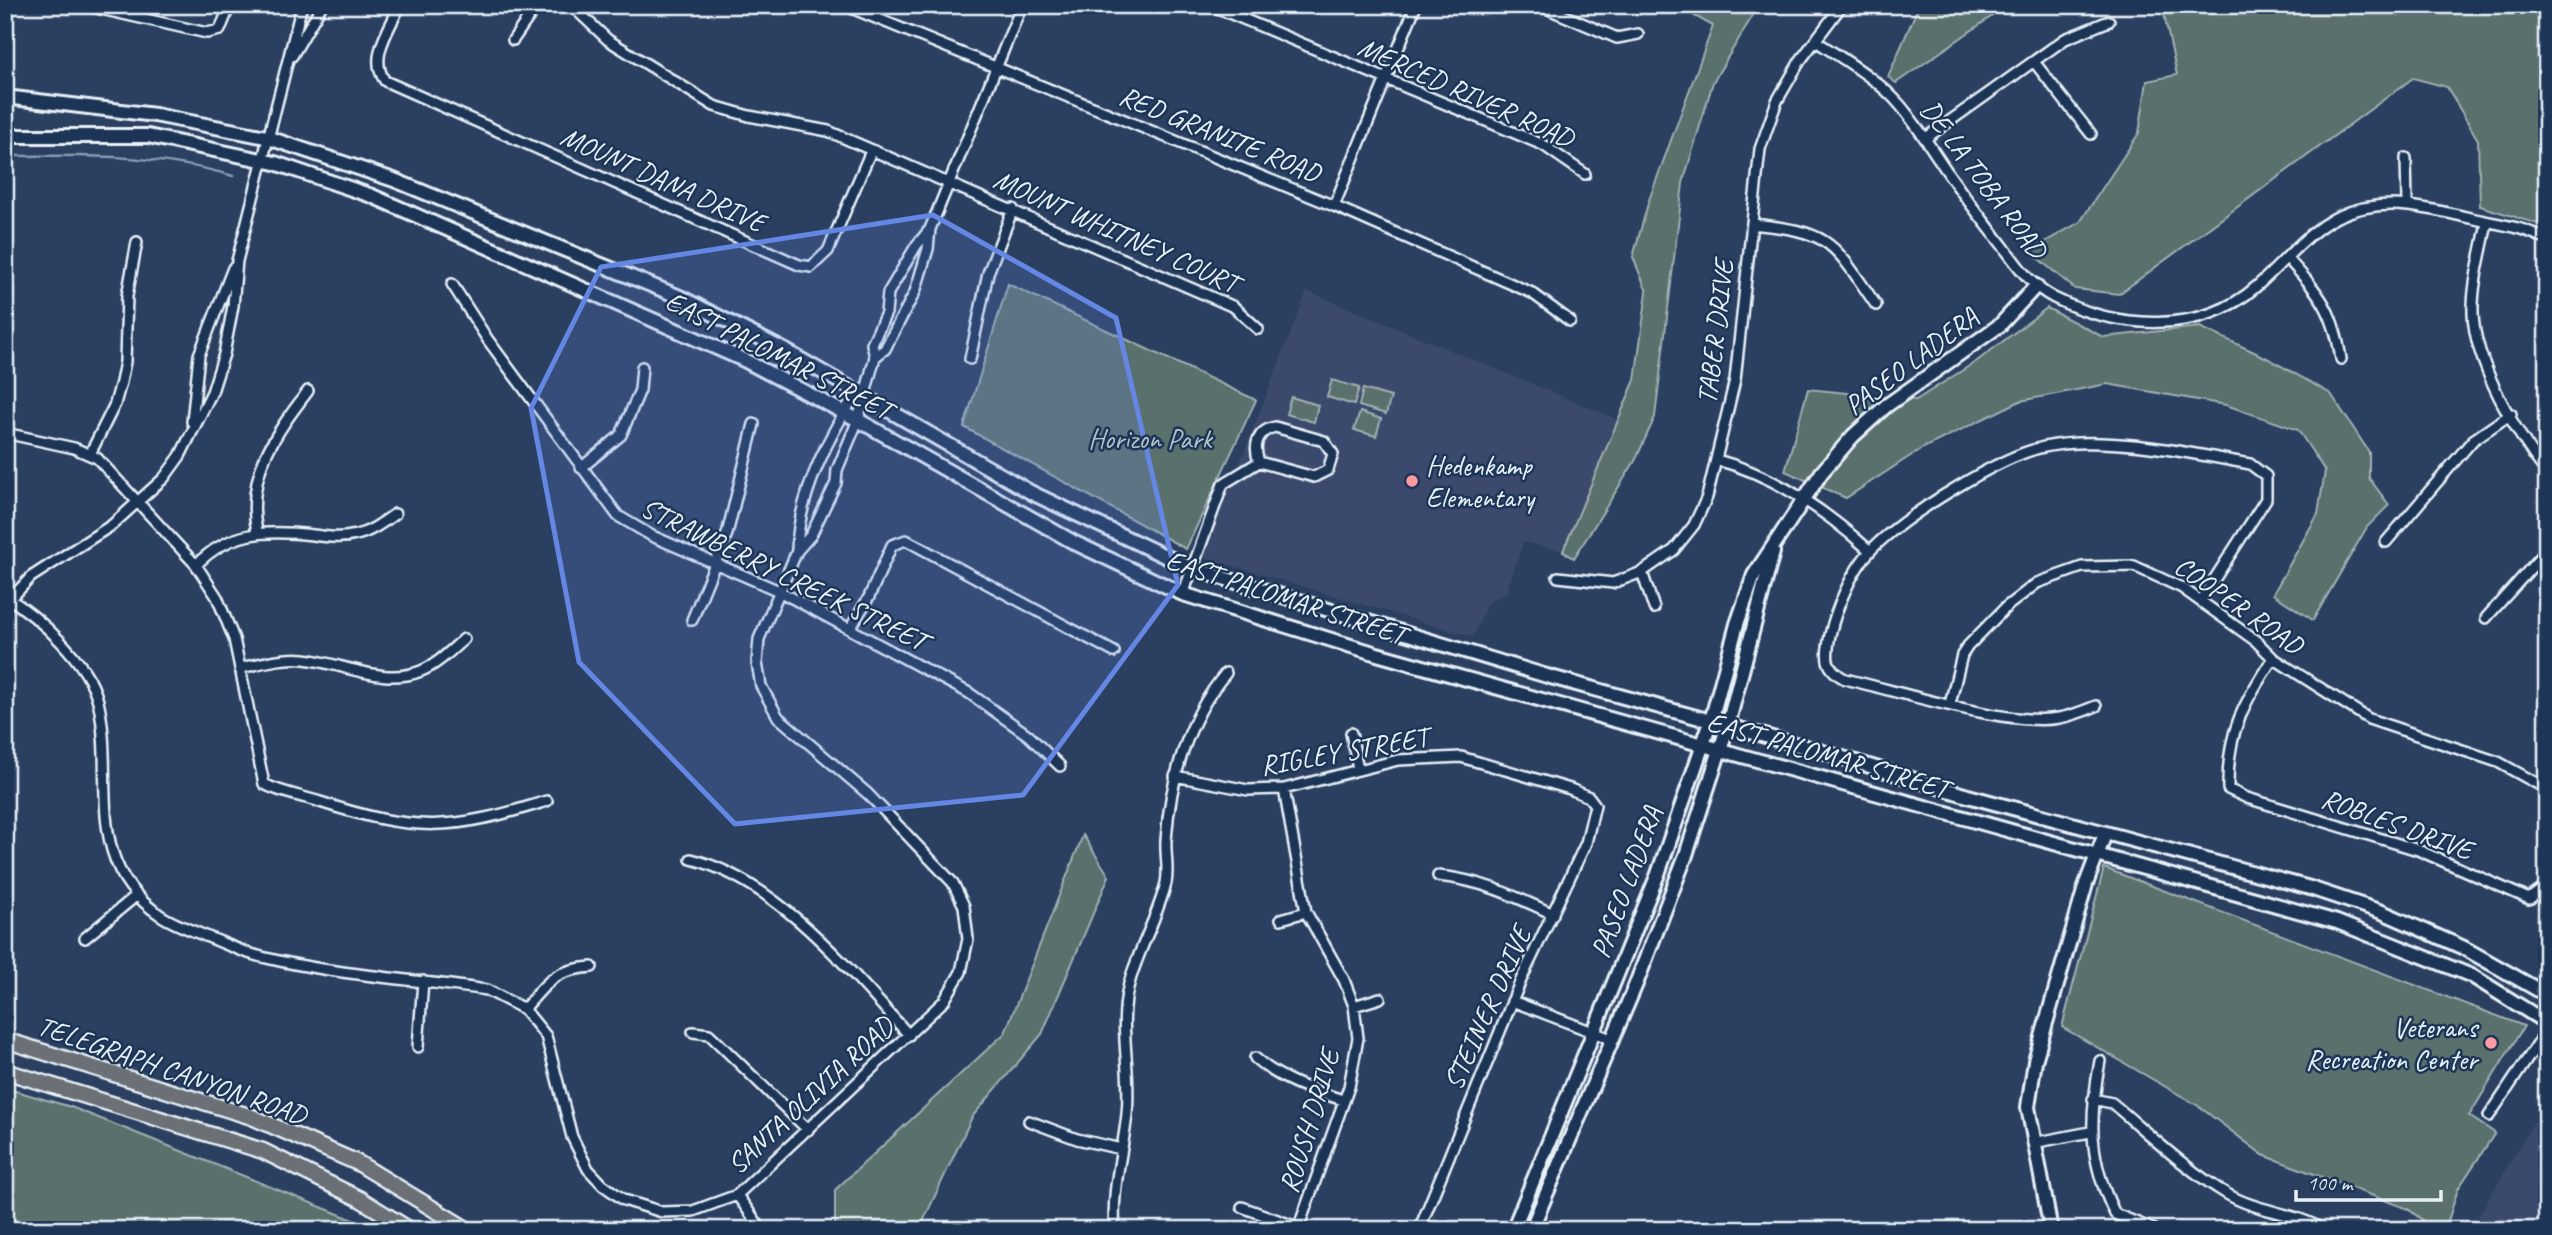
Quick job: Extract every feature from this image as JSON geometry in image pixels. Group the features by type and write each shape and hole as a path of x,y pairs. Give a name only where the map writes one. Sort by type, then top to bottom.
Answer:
{"main road":[{"name":"EAST PALOMAR STREET","path":"5,97 155,115 266,137 394,180 680,298 786,351 1032,494 1190,568 1547,676 1728,725 2105,834 2310,888 2382,912 2464,948 2547,995"},
{"name":"EAST PALOMAR STREET","path":"5,136 148,136 261,159 372,196 744,360 858,420 1040,525 1183,594 1377,654 2337,922 2472,975 2547,1023"},
{"name":"PASEO LADERA","path":"1513,1230 1658,874 1711,721 1737,624 1754,575 1822,472 1853,436 1886,406 2000,325 2036,286"},
{"name":"PASEO LADERA","path":"1531,1230 1671,895 1728,725 1774,548"},
{"path":"2051,1230 2028,1107 2035,1061 2096,855 2105,834"},
{"name":"TELEGRAPH CANYON ROAD","path":"5,1040 252,1117 358,1163 468,1230"},
{"name":"TELEGRAPH CANYON ROAD","path":"5,1071 263,1151 360,1199 410,1230"}],"street":[{"path":"83,5 197,33 220,30 230,5"},
{"path":"191,431 199,355 236,261 302,5"},
{"path":"289,60 322,5"},
{"name":"MOUNT DANA DRIVE","path":"400,5 377,59 379,73 385,81 799,265 811,267 828,250 871,151"},
{"path":"513,40 537,5"},
{"name":"MOUNT WHITNEY COURT","path":"571,5 608,40 713,106 749,116 828,131 1234,307 1258,329"},
{"name":"RED GRANITE ROAD","path":"844,5 1334,206 1532,293 1570,321"},
{"name":"SANTA OLIVIA ROAD","path":"875,357 872,344 886,313 888,293 916,246 930,229 1022,5"},
{"name":"MERCED RIVER ROAD","path":"1210,5 1543,145 1585,174"},
{"path":"1334,206 1416,5"},
{"path":"1539,5 1617,38 1639,34"},
{"name":"TABER DRIVE","path":"1558,577 1613,583 1642,572 1674,550 1694,525 1707,497 1739,359 1760,149 1768,122 1800,61 1842,5"},
{"path":"1926,138 2066,39 2109,21"},
{"name":"DE LA TOBA ROAD","path":"1816,41 1873,80 1898,103 1926,138 1956,186 2036,286 2054,298 2110,320 2141,324 2182,320 2226,308 2255,288 2320,228 2339,216 2407,203 2487,222 2526,228 2547,240"},
{"path":"2035,63 2091,134"},
{"path":"2406,158 2407,203"},
{"path":"970,359 975,323 988,273 1013,209"},
{"path":"2487,222 2473,312 2478,348 2489,376 2547,473"},
{"path":"1752,224 1804,230 1820,237 1841,254 1875,305"},
{"name":"SANTA OLIVIA ROAD","path":"7,600 68,649 95,692 98,702 107,836 121,873 137,895 173,922 260,957 306,966 487,990 507,997 539,1024 551,1047 565,1115 577,1152 603,1185 636,1205 662,1212 692,1211 737,1195 944,1001 961,972 968,939 964,906 953,883 868,794 785,725 771,708 761,686 757,663 759,639 779,591 797,551 811,535 836,483 837,470 858,420 861,395 875,357 885,349 915,292 929,249 930,229"},
{"path":"89,454 115,404 121,382 125,362 127,296 137,242"},
{"path":"2287,258 2324,299 2336,329 2341,359"},
{"path":"7,600 31,577 112,525 173,468 212,391 224,355 233,306 236,261"},
{"name":"STRAWBERRY CREEK STREET","path":"452,284 488,340 581,468 611,509 625,521 652,537 779,591 982,702 1039,743 1060,766"},
{"path":"581,468 621,435 640,390 642,367"},
{"path":"257,532 253,501 261,465 279,429 308,391"},
{"name":"SANTA OLIVIA ROAD","path":"797,551 797,528 804,505 845,413 861,395"},
{"path":"2386,542 2473,440 2511,414"},
{"path":"692,620 727,534 754,424"},
{"path":"1183,594 1190,568 1223,484 1259,462 1314,477 1328,470 1333,461 1331,447 1324,441 1275,427 1261,433 1257,440 1255,450 1259,462"},
{"path":"5,433 89,454 104,464 196,565 223,610 240,668 264,784 275,790 375,820 412,825 473,822 547,801"},
{"path":"2095,706 2059,718 2045,719 1950,704 1845,679 1832,672 1826,661 1831,631 1852,579 1870,551 1894,530 2012,457 2041,447 2069,442 2106,443 2250,464 2266,476 2266,499 2201,600"},
{"path":"1717,460 1770,478 1843,527 1870,551"},
{"path":"196,565 219,545 257,532 347,537 370,530 395,514"},
{"path":"850,629 869,597 892,545 906,540 1114,652"},
{"path":"2486,618 2547,550"},
{"name":"COOPER ROAD","path":"1950,704 1962,654 1975,635 2027,590 2060,572 2097,565 2134,566 2159,575 2201,600 2256,640 2273,658 2369,719 2498,762 2547,789"},
{"path":"1642,572 1654,608"},
{"path":"240,668 278,660 300,659 404,676 433,665 464,639"},
{"name":"ROBLES DRIVE","path":"2273,658 2238,716 2227,768 2228,789 2247,798 2418,850 2529,899 2547,886"},
{"path":"1115,1230 1112,1203 1129,1076 1123,1013 1131,977 1167,881 1166,842 1175,776 1201,709 1226,673"},
{"path":"1351,733 1358,769"},
{"name":"RIGLEY STREET","path":"1175,776 1248,790 1284,789 1398,760 1461,757 1570,789 1589,797 1594,805"},
{"name":"ROUSH DRIVE","path":"1284,789 1306,912 1332,957 1354,1006 1358,1038 1349,1087 1301,1229"},
{"name":"STEINER DRIVE","path":"1419,1230 1512,1001 1586,843 1594,805"},
{"path":"691,859 715,864 815,934 909,1035"},
{"path":"1438,876 1471,879 1493,886 1553,914"},
{"path":"85,937 137,895"},
{"path":"1281,919 1306,912"},
{"path":"524,1009 550,979 567,969 592,967"},
{"path":"418,1047 424,981"},
{"path":"1354,1006 1380,998"},
{"path":"1512,1001 1611,1039"},
{"path":"2488,1116 2547,1030"},
{"path":"694,1032 709,1034 808,1130"},
{"path":"1255,1058 1270,1071 1309,1090 1343,1100"},
{"path":"2100,1061 2090,1132 2101,1186 2115,1214 2155,1230"},
{"path":"2093,1099 2112,1104 2227,1194 2323,1229"},
{"path":"1029,1121 1077,1139 1121,1149"},
{"path":"2033,1143 2090,1132"},
{"path":"737,1195 762,1230"},
{"path":"1242,1208 1274,1217 1301,1229"}],"highlighted area":[{"path":"933,215 1116,318 1178,585 1023,795 735,824 579,662 531,408 601,267"}],"shaded area":[{"name":"Hedenkamp Elementary","path":"1307,291 1617,419 1563,551 1523,542 1506,593 1487,603 1473,637 1203,557"},
{"path":"2547,1100 2547,1230 2470,1230"}],"green space":[{"path":"1675,5 1759,5 1713,82 1683,183 1655,417 1635,461 1574,558 1563,551 1635,380 1647,292 1633,257 1649,200 1713,26"},
{"path":"1919,5 2008,5 1896,83 1888,77"},
{"path":"2162,5 2547,5 2547,227 2480,206 2478,140 2447,87 2413,78 2119,294 2075,289 2029,251 2080,222 2139,133 2147,81 2177,75"},
{"name":"Horizon Park","path":"1008,284 1256,400 1186,549 964,427"},
{"path":"2047,308 2103,337 2200,327 2267,358 2331,394 2369,452 2369,478 2389,505 2367,527 2313,620 2273,594 2318,514 2325,471 2298,430 2226,405 2107,384 2020,401 1921,449 1846,498 1785,471 1808,389 1916,400 1977,361"},
{"path":"1332,380 1359,388 1354,405 1327,397"},
{"path":"1363,389 1391,397 1386,414 1359,406"},
{"path":"1291,397 1318,405 1314,422 1286,414"},
{"path":"1360,412 1381,419 1376,436 1354,430"},
{"path":"1083,835 1109,876 1042,1034 972,1117 919,1230 835,1230 835,1190 1005,1033"},
{"path":"2104,868 2524,1026 2469,1116 2495,1133 2458,1189 2448,1221 2435,1230 2408,1209 2263,1155 2197,1105 2062,1027"},
{"path":"5,1088 71,1107 351,1219 368,1230 5,1230"}],"waterway":[{"path":"5,156 120,157 177,163 233,176"}],"place":[{"name":"Hedenkamp Elementary","path":"1412,481"},
{"name":"Veterans Recreation Center","path":"2491,1043"}]}
